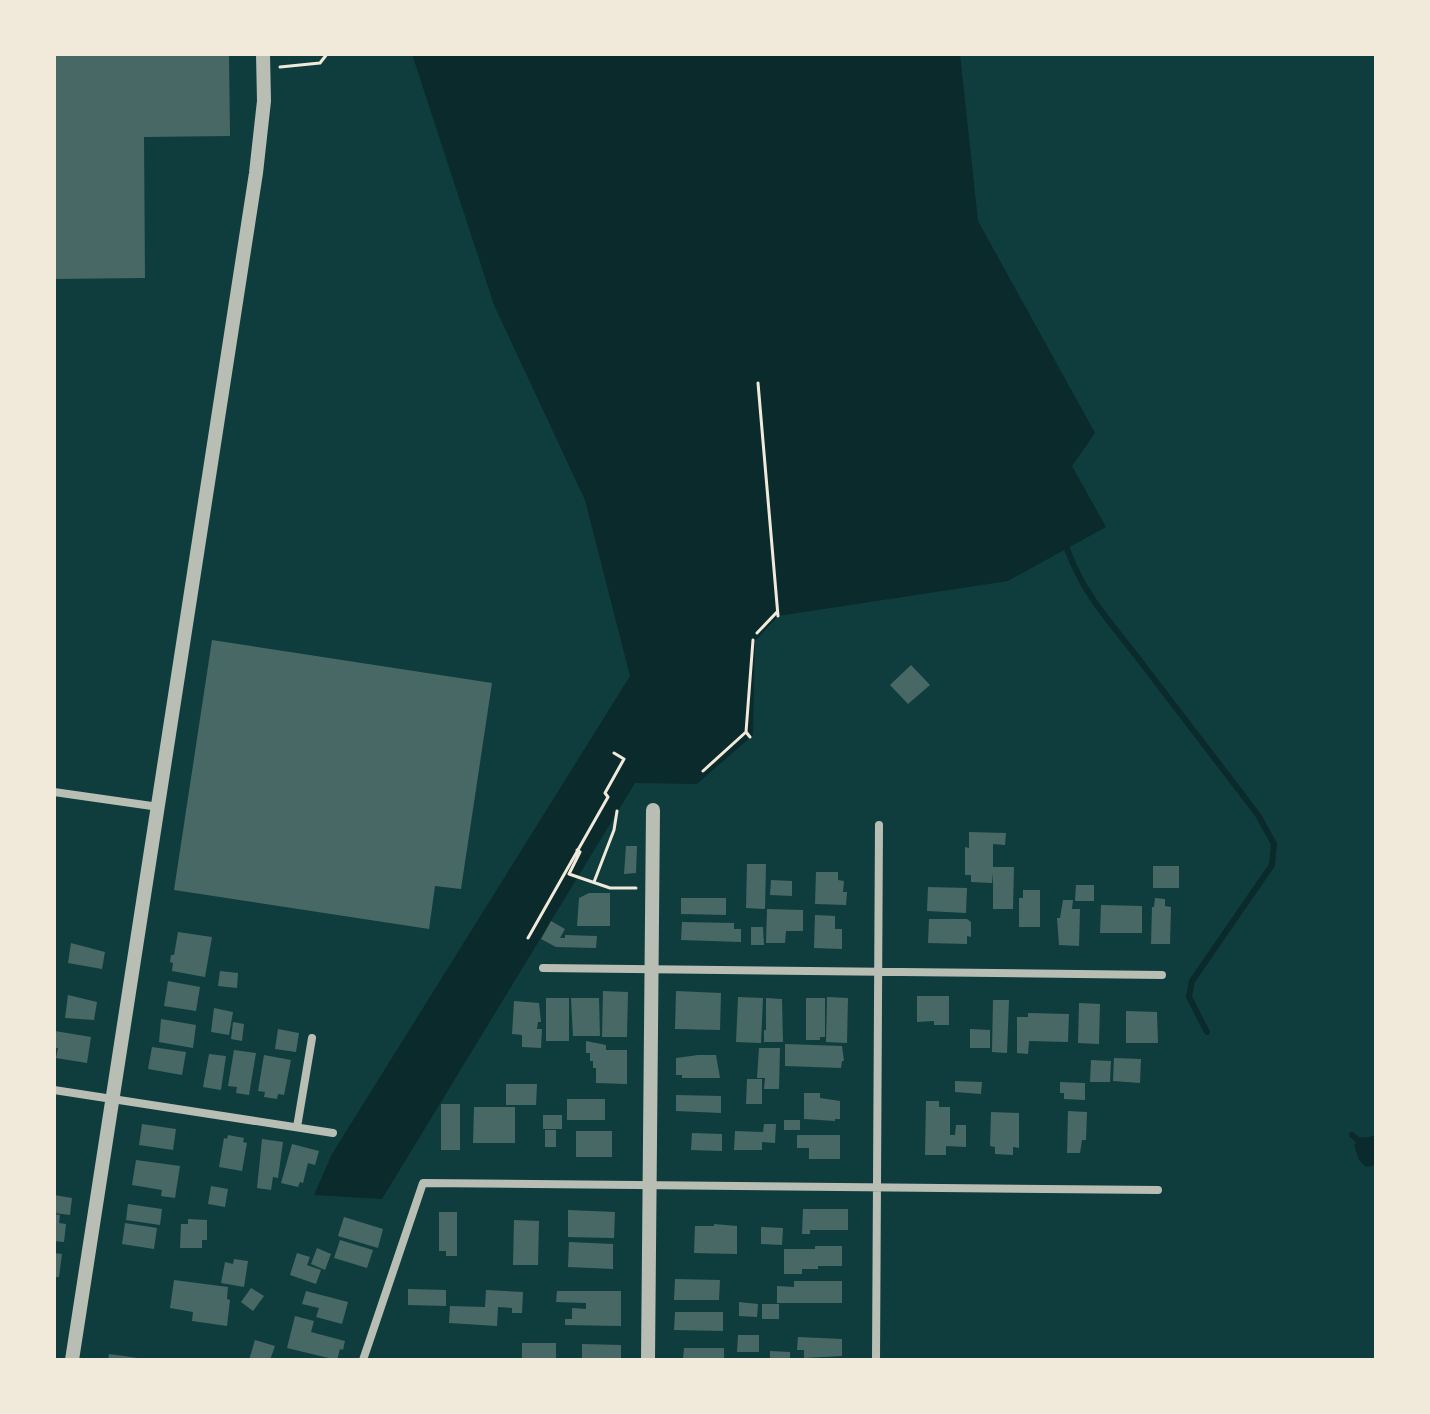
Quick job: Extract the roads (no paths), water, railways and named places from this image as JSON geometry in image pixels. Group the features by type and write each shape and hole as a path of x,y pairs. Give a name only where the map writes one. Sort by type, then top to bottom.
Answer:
{"street":[{"path":"72,1360 256,173 264,101 263,54"},
{"path":"54,792 159,807"},
{"path":"648,1360 653,810"},
{"path":"876,1360 879,825"},
{"path":"543,968 1162,975"},
{"path":"297,1127 312,1038"},
{"path":"54,1090 333,1133"},
{"path":"363,1360 423,1183 1158,1190"}],"water":[{"path":"412,54 960,54 978,221 1095,433 1072,466 1106,527 1008,581 778,616 755,641 753,735 697,784 635,783 382,1199 314,1195 332,1154 630,676 585,500 494,305"},
{"path":"1376,1135 1376,1165 1366,1167 1359,1160 1354,1145 1358,1140"}],"waterway":[{"path":"1067,549 1082,582 1100,609 1258,815 1274,844 1272,865 1192,981 1189,997 1207,1032"},
{"path":"1352,1135 1358,1140 1376,1141"}]}
